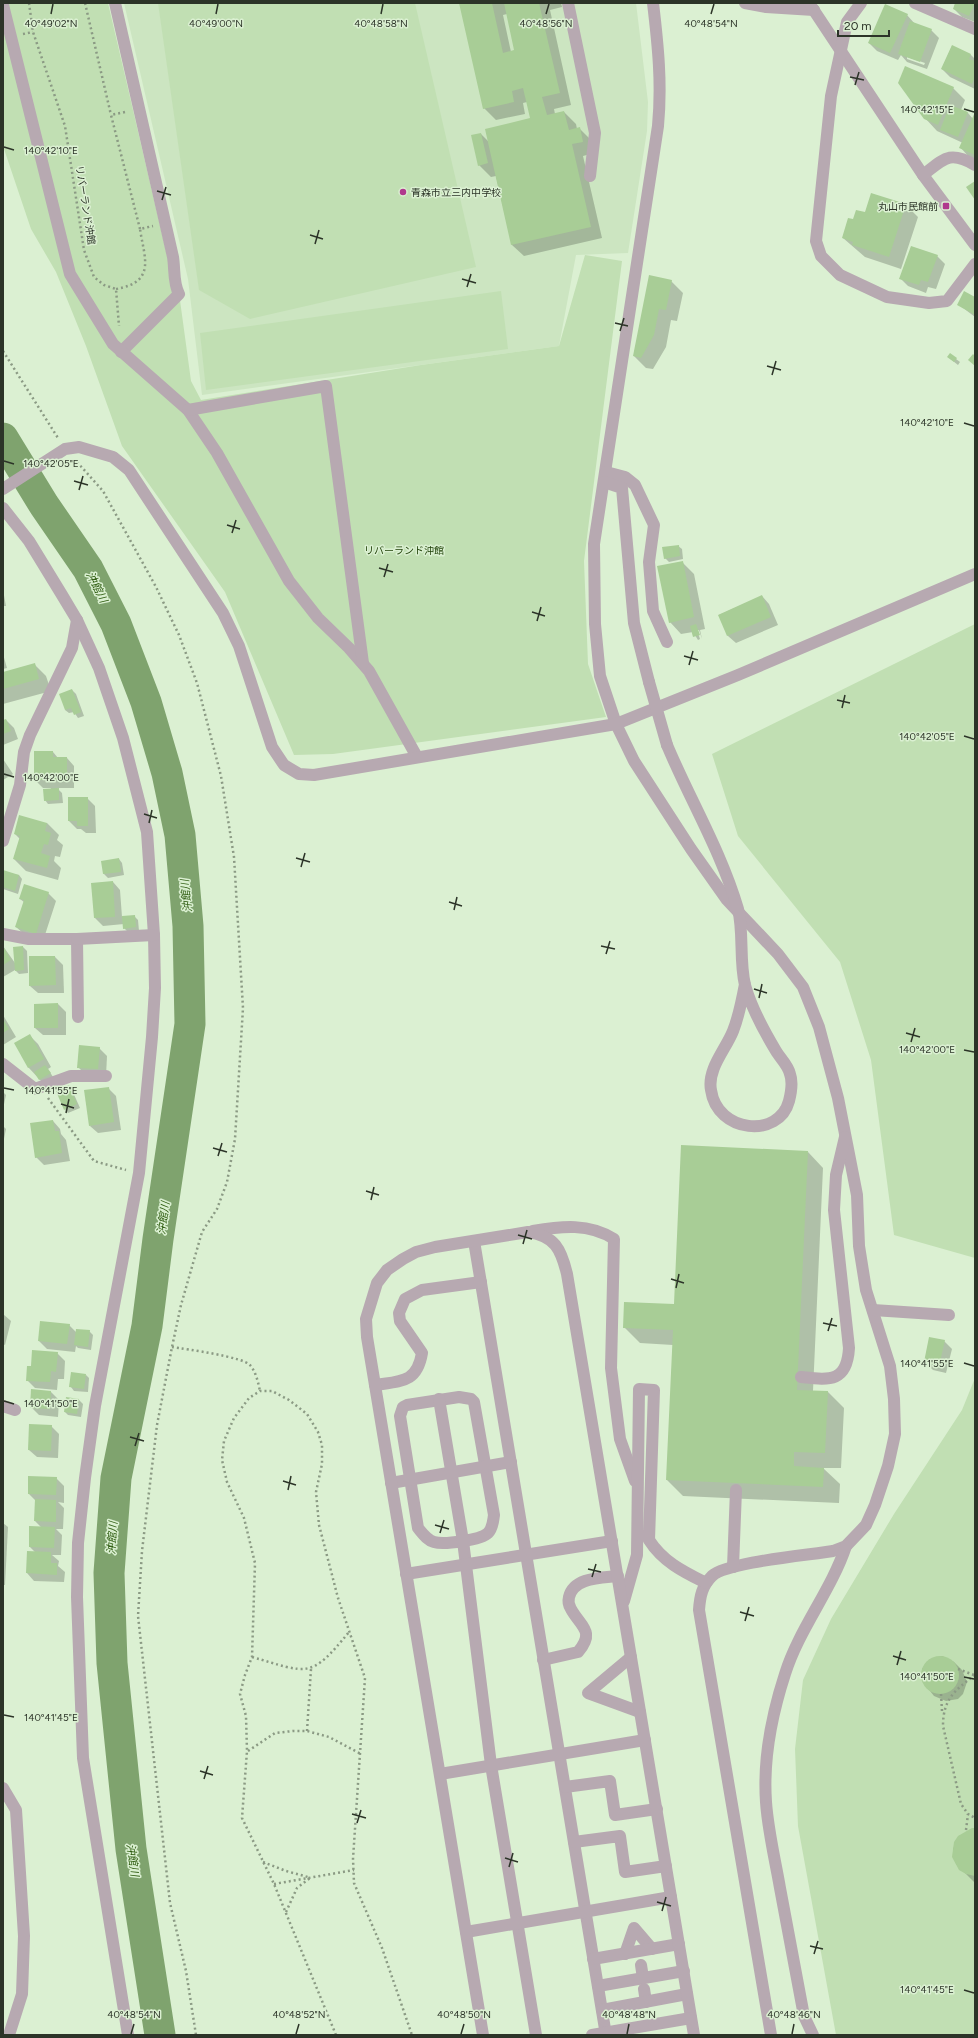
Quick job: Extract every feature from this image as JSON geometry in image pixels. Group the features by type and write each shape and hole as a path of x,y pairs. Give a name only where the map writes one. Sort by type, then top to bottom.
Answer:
{"street":[{"path":"115,3 176,271 175,287 179,294 121,352"},
{"path":"568,3 594,133 590,176"},
{"path":"653,3 661,92 658,126 594,544 595,624 600,676 616,724 634,761 691,849 727,900 778,954 803,987 819,1027 846,1134 857,1194 859,1246 866,1290 890,1366 894,1400 895,1434 888,1466 875,1505 866,1525 846,1546 833,1551 733,1567 714,1575 706,1583 701,1593 699,1610 771,2035"},
{"path":"745,3 766,7 811,6 923,175 975,245"},
{"path":"861,3 847,22 831,96 816,240 821,256 840,275 888,297 929,303 947,301 975,264"},
{"path":"915,3 975,29"},
{"path":"3,5 70,274 113,344 188,410 217,453 289,581 318,618 369,671 417,757"},
{"path":"923,175 946,158 962,157 975,165"},
{"path":"188,410 326,386 363,664"},
{"path":"4,489 65,449 79,447 91,449 113,457 129,470 224,613 239,646 272,747 284,765 299,774 314,775 616,724 738,675 975,574"},
{"path":"605,477 625,477 635,485 654,525 649,562 653,611 667,642"},
{"path":"605,477 622,488 634,623 667,745 725,868 738,911 745,984 768,1036 791,1074 791,1091 787,1107 780,1115 769,1123 756,1126 743,1125 730,1121 721,1114 716,1106 710,1090 711,1079 732,1032 745,984"},
{"path":"3,508 29,541 77,620 99,668 125,745 146,832 154,935 155,988 152,1037 139,1173 94,1413 85,1478 78,1544 77,1597 83,1758 128,2035"},
{"path":"3,842 20,785 24,752 30,735 72,648 77,620"},
{"path":"3,934 29,939 77,939 154,935"},
{"path":"77,939 78,1017"},
{"path":"3,1064 35,1089 71,1076 106,1076"},
{"path":"801,1377 826,1380 836,1378 843,1372 848,1360 849,1348 834,1210 837,1167 846,1134"},
{"path":"483,2035 391,1483 366,1319 377,1283 387,1270 416,1252 560,1226 587,1228 602,1231 614,1239 611,1368 620,1439 637,1488"},
{"path":"528,1232 540,1234 548,1238 557,1245 564,1258 694,2035"},
{"path":"474,1241 606,2034"},
{"path":"375,1385 403,1381 413,1376 420,1363 422,1353 400,1321 399,1313 405,1299 422,1290 481,1282"},
{"path":"873,1310 949,1315"},
{"path":"623,1606 637,1555 639,1389 654,1390 649,1540 656,1551 672,1565 706,1583"},
{"path":"465,1397 474,1402 485,1467 494,1515 493,1525 488,1533 482,1537 441,1544 428,1540 418,1528 400,1411 407,1405 439,1399 465,1397"},
{"path":"439,1399 463,1541 491,1765 536,2035"},
{"path":"3,1406 15,1410"},
{"path":"391,1483 511,1462"},
{"path":"733,1567 736,1490"},
{"path":"406,1574 612,1541"},
{"path":"813,2035 804,2016 771,1840 766,1801 767,1759 773,1713 785,1672 802,1636 839,1568 846,1546"},
{"path":"544,1660 578,1652 586,1639 586,1631 570,1609 568,1601 570,1592 574,1587 586,1580 618,1576"},
{"path":"631,1657 588,1693 640,1712"},
{"path":"440,1774 645,1740"},
{"path":"565,1788 610,1781 614,1815 657,1809"},
{"path":"3,1788 16,1810 24,1936 22,1994 9,2035"},
{"path":"574,1842 620,1836 625,1872 666,1866"},
{"path":"466,1932 671,1897"},
{"path":"625,1954 634,1928 652,1949"},
{"path":"593,1960 679,1944"},
{"path":"641,1964 646,2002"},
{"path":"598,1986 644,1984 684,1971"},
{"path":"602,2010 687,1994"},
{"path":"592,2035 659,2029 692,2018"}],"path":[{"name":"リバーランド沖館","path":"29,3 33,32 65,126 84,250 94,277 104,285 116,289"},
{"path":"85,3 146,255 145,270 138,281 127,287 116,289 119,328"},
{"path":"111,115 139,108"},
{"path":"140,229 166,224"},
{"path":"3,350 65,449 103,491 156,587 179,635 197,683 221,776 234,858 243,1008 235,1139 228,1182 217,1209 202,1232 181,1305 172,1347 157,1425 142,1551 138,1616 170,1903 186,1971 196,2035"},
{"path":"35,1089 50,1100 94,1161 139,1173"},
{"path":"172,1347 234,1358 249,1364 255,1373 260,1391"},
{"path":"336,2035 274,1884 242,1818 247,1751 246,1716 240,1694 252,1657 255,1563 244,1518 227,1482 222,1460 224,1441 234,1418 249,1398 260,1391 272,1391 289,1400 308,1414 318,1432 322,1445 322,1464 316,1492 319,1526 338,1598 365,1678 354,1883 382,1948 412,2035"},
{"path":"252,1657 295,1670 311,1669 332,1654 350,1632"},
{"path":"308,1731 311,1669"},
{"path":"958,1669 975,1675"},
{"path":"943,1714 949,1699 956,1690 975,1675"},
{"path":"941,1694 943,1714 942,1726 961,1804 968,1814 975,1818"},
{"path":"247,1751 275,1733 293,1730 308,1731 329,1737 361,1754"},
{"path":"966,1830 968,1814"},
{"path":"263,1862 286,1871 310,1877"},
{"path":"274,1884 354,1870"},
{"path":"285,1913 297,1888 310,1877"}],"shaded area":[{"name":"青森市立三内中学校","path":"124,3 636,3 648,102 647,131 628,253 576,255 559,346 202,395 188,279"}],"green space":[{"name":"リバーランド沖館","path":"3,3 108,3 169,264 176,271 191,381 201,400 421,365 559,346 585,255 622,261 584,561 588,664 606,717 333,754 294,755 225,592 122,446 86,346 56,272 31,229 3,146"},
{"path":"158,3 415,3 476,267 250,319 199,290"},
{"path":"501,291 508,349 206,390 200,333"},
{"path":"975,624 975,1258 894,1235 871,1060 840,962 738,836 712,754"},
{"path":"975,1378 975,2035 836,2035 798,1826 795,1749 803,1680 831,1619 894,1514 962,1410"}],"building":[{"path":"459,3 492,3 503,53 514,50 504,3 539,3 560,93 542,97 547,115 564,111 569,130 580,127 583,142 572,144 591,227 511,245 485,129 530,118 523,88 512,91 514,102 483,109"},
{"path":"955,3 975,3 969,16 953,9"},
{"path":"885,4 908,14 890,53 868,43"},
{"path":"910,21 932,29 920,62 898,54"},
{"path":"952,45 971,54 969,59 975,61 975,77 972,84 941,69"},
{"path":"905,66 954,87 938,125 924,119 898,83"},
{"path":"950,105 968,112 958,137 940,130"},
{"path":"975,112 975,155 959,148"},
{"path":"481,133 488,163 478,166 471,135"},
{"path":"975,181 975,200 966,187"},
{"path":"871,193 906,204 889,257 852,245 853,242 842,238 848,218 853,219 856,210 865,212"},
{"path":"911,246 938,255 928,282 921,280 919,285 899,279"},
{"path":"649,275 672,280 666,310 659,309 654,335 641,358 633,356"},
{"path":"964,291 975,297 975,315 957,305"},
{"path":"950,353 957,358 954,362 947,357"},
{"path":"973,354 975,356 975,366 968,360"},
{"path":"679,545 680,556 664,559 662,547"},
{"path":"683,561 694,617 669,623 657,566"},
{"path":"762,595 771,617 727,636 718,615"},
{"path":"696,624 700,635 693,637 690,626"},
{"path":"35,663 39,679 3,689 3,672"},
{"path":"72,689 81,712 74,715 71,708 65,710 59,694"},
{"path":"6,719 11,731 3,734 3,720"},
{"path":"34,751 53,751 53,757 67,757 67,780 34,780"},
{"path":"59,788 59,800 44,801 43,789"},
{"path":"68,797 88,797 88,826 77,826 77,821 68,821"},
{"path":"19,815 47,823 45,831 51,833 48,845 44,844 41,853 50,856 47,868 13,859 20,836 14,834"},
{"path":"119,858 121,872 103,874 101,861"},
{"path":"3,870 19,875 15,891 3,887"},
{"path":"113,881 115,917 94,918 91,883"},
{"path":"24,884 49,892 36,934 15,927 24,900 19,899"},
{"path":"135,915 136,927 123,929 122,916"},
{"path":"3,946 11,960 3,965"},
{"path":"23,946 24,970 15,971 13,947"},
{"path":"29,956 55,956 56,985 29,986"},
{"path":"58,1003 58,1028 34,1028 34,1004"},
{"path":"3,1019 9,1029 3,1033"},
{"path":"30,1034 44,1059 28,1068 14,1043"},
{"path":"79,1045 100,1047 98,1069 77,1068"},
{"path":"45,1065 51,1073 39,1080 34,1072"},
{"path":"69,1085 77,1104 64,1110 56,1091"},
{"path":"109,1087 114,1122 89,1126 84,1090"},
{"path":"53,1120 55,1131 59,1131 62,1153 35,1158 30,1123"},
{"path":"681,1145 808,1151 797,1390 828,1391 825,1453 794,1452 794,1466 824,1468 823,1487 666,1480 673,1330 623,1328 624,1302 674,1304"},
{"path":"40,1321 70,1324 67,1344 38,1341"},
{"path":"76,1329 90,1330 88,1347 74,1345"},
{"path":"929,1337 945,1340 939,1366 924,1362"},
{"path":"32,1350 58,1352 56,1372 51,1371 50,1382 26,1381 27,1366 31,1366"},
{"path":"71,1372 86,1374 84,1389 69,1387"},
{"path":"31,1389 51,1391 50,1409 30,1408"},
{"path":"66,1397 79,1399 77,1414 64,1412"},
{"path":"29,1424 52,1425 51,1451 28,1450"},
{"path":"28,1476 57,1477 56,1495 28,1494"},
{"path":"35,1499 56,1500 56,1522 34,1521"},
{"path":"29,1526 55,1527 54,1548 29,1547"},
{"path":"27,1551 51,1552 51,1563 57,1563 57,1575 26,1573"},
{"path":"936,1656 944,1656 954,1661 958,1668 958,1682 954,1689 944,1694 936,1694 926,1689 924,1686 921,1679 921,1671 926,1661 929,1659"},
{"path":"972,1828 975,1828 975,1876 966,1874 959,1870 952,1857 954,1842 958,1836"}],"waterway":[{"name":"沖館川","path":"3,438 44,505 88,569 116,624 146,702 167,773 180,835 188,926 190,1024 158,1239 147,1326 116,1478 109,1573 112,1663 131,1849 160,2035"}],"place":[{"name":"青森市立三内中学校","path":"403,192"},
{"name":"丸山市民館前","path":"946,206"}]}
